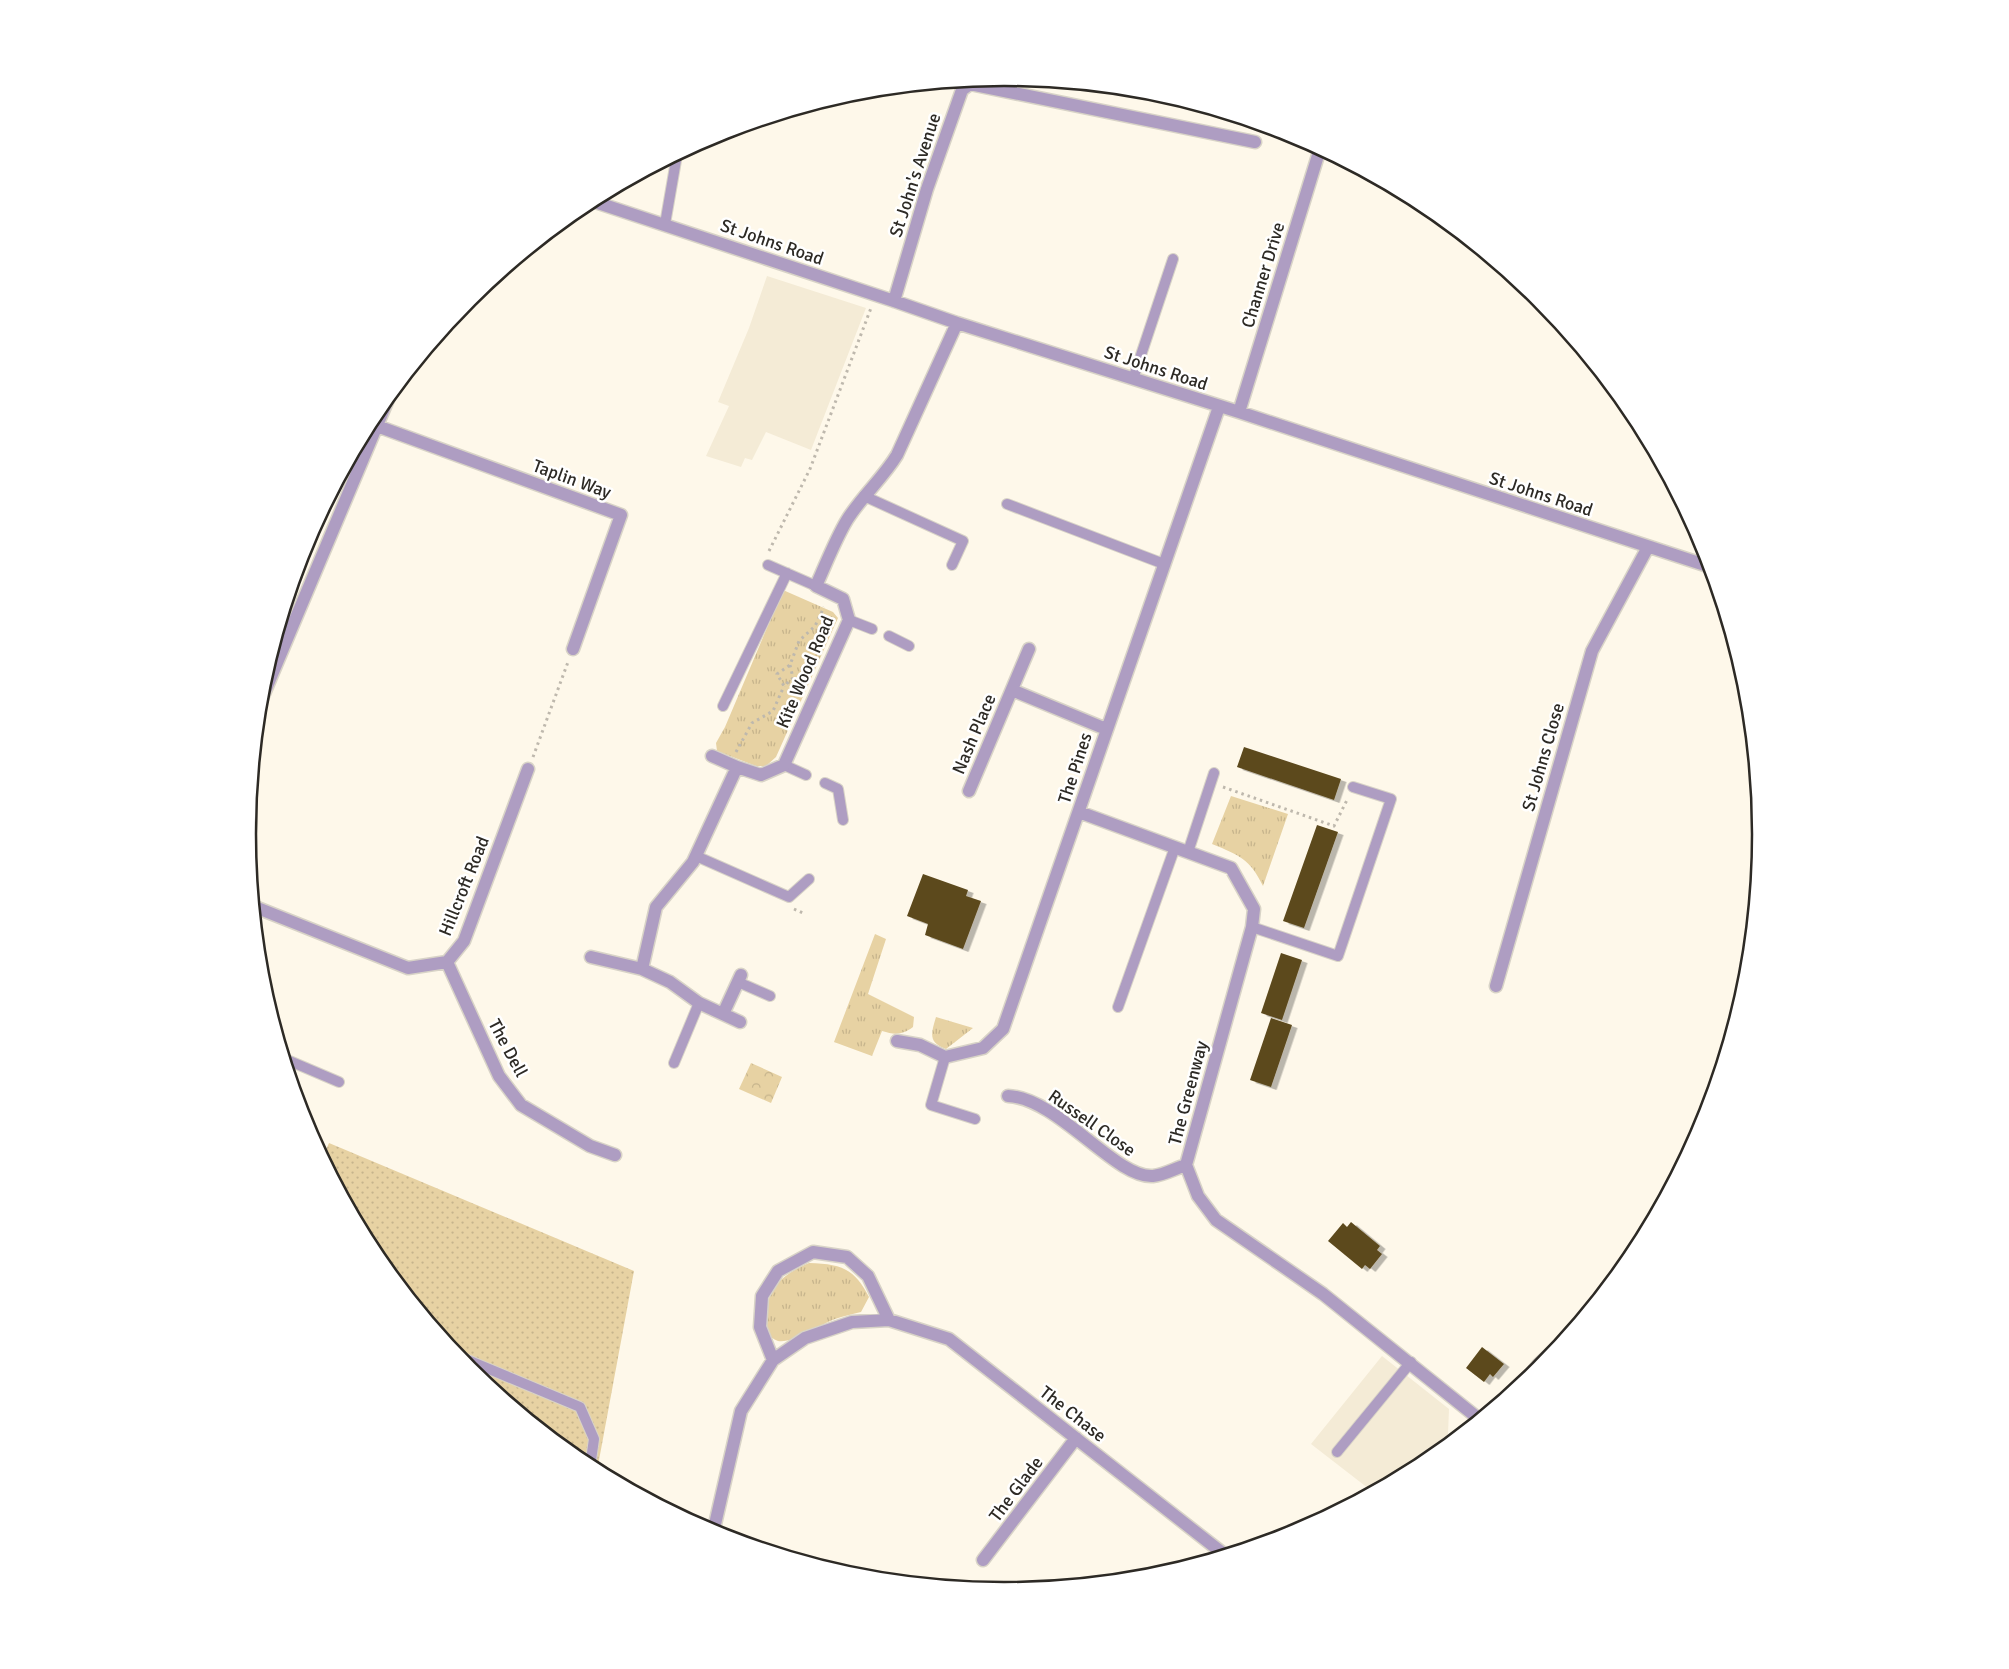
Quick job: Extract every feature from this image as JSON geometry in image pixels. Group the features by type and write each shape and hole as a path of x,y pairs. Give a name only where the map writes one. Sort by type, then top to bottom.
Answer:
{"street":[{"name":"St John's Avenue","path":"984,87 1255,142"},
{"name":"St John's Avenue","path":"894,301 928,189 962,90 965,88"},
{"name":"Channer Drive","path":"1238,412 1318,155"},
{"name":"St Johns Road","path":"602,204 894,301 957,324 1238,412 1702,564"},
{"path":"816,586 847,521 864,496 889,468 897,455 957,324"},
{"name":"The Pines","path":"945,1057 983,1048 1003,1029 1219,407"},
{"name":"Taplin Way","path":"377,426 621,515 573,648"},
{"path":"284,634 376,429"},
{"name":"St Johns Close","path":"1496,986 1592,652 1648,547"},
{"name":"Kite Wood Road","path":"784,765 849,620 843,599 816,586"},
{"name":"Nash Place","path":"969,791 1029,649"},
{"name":"Nash Place","path":"1012,690 1106,729"},
{"path":"712,756 761,775 784,765"},
{"path":"642,968 656,907 693,862 737,767"},
{"name":"Hillcroft Road","path":"261,909 408,968 447,962 464,941 528,769"},
{"name":"The Greenway","path":"1079,812 1231,868 1254,910 1252,927 1186,1165 1198,1196 1216,1220 1323,1294 1475,1416"},
{"path":"591,957 642,968 670,982 699,1003 740,1022"},
{"name":"The Dell","path":"447,962 499,1076 521,1105 590,1146 615,1155"},
{"path":"723,1014 739,978"},
{"path":"897,1041 920,1045 945,1057"},
{"name":"Russell Close","path":"1008,1096 1021,1096 1070,1124 1130,1171 1152,1176 1186,1165"},
{"path":"773,1360 760,1327 762,1296 778,1271 813,1252 846,1257 868,1276 890,1320"},
{"name":"The Chase","path":"715,1525 742,1411 773,1360 804,1338 852,1322 890,1320 949,1339 1219,1551"},
{"name":"The Glade","path":"983,1560 1076,1438"}],"lane":[{"path":"665,224 676,162"},
{"path":"1133,379 1173,259"},
{"path":"864,496 963,542 952,565"},
{"path":"1007,504 1164,564"},
{"path":"768,565 816,586"},
{"path":"723,706 787,573"},
{"path":"849,620 872,629"},
{"path":"889,636 909,646"},
{"path":"784,765 806,775"},
{"path":"1188,852 1212,778"},
{"path":"825,783 838,789 843,820"},
{"path":"1252,927 1338,956 1391,800 1354,787"},
{"path":"1118,1007 1175,847"},
{"path":"696,856 789,897 809,879"},
{"path":"739,978 770,996"},
{"path":"674,1063 699,1003"},
{"path":"945,1057 931,1105 975,1119"},
{"path":"292,1062 339,1082"},
{"path":"1337,1452 1410,1362"},
{"path":"474,1363 580,1407 594,1439 591,1458"}],"path":[{"path":"768,565 769,551 810,469 876,295"},
{"path":"737,767 734,755 752,723 773,711 784,686 793,678 790,665 799,641 816,626 830,592"},
{"path":"528,769 573,648"},
{"path":"784,686 777,674 790,665"},
{"path":"1212,778 1334,826 1354,787"}],"shaded area":[{"path":"767,276 866,308 811,450 766,432 752,460 745,458 741,467 706,456 729,406 718,402 749,328"},
{"path":"1382,1356 1449,1409 1448,1434 1442,1441 1368,1488 1311,1444"}],"green space":[{"path":"783,590 833,612 838,618 776,757 766,766 756,766 717,751 716,743 725,727"},
{"path":"1231,796 1288,814 1263,886 1243,859 1230,851 1212,844"},
{"path":"875,934 886,939 868,994 914,1017 913,1027 905,1032 895,1034 882,1031 872,1056 834,1042"},
{"path":"936,1017 973,1028 946,1049 936,1043 932,1037"},
{"path":"751,1063 782,1077 771,1103 739,1089"},
{"path":"329,1143 634,1271 598,1463 549,1428 511,1397 475,1364 442,1328 382,1250 356,1209 326,1150"},
{"path":"809,1263 830,1265 845,1270 858,1280 869,1297 861,1312 835,1319 791,1340 778,1341 771,1337 765,1323 769,1297 784,1277"}],"building":[{"path":"1244,747 1341,779 1334,800 1237,767"},
{"path":"1317,825 1338,832 1304,928 1283,921"},
{"path":"923,874 968,890 966,896 981,901 963,949 925,935 928,924 907,916"},
{"path":"1281,953 1302,960 1282,1020 1261,1013"},
{"path":"1271,1018 1292,1025 1271,1087 1250,1080"},
{"path":"1351,1222 1380,1246 1377,1250 1382,1254 1370,1269 1365,1265 1362,1269 1328,1241 1343,1223 1347,1227"},
{"path":"1482,1347 1504,1364 1493,1377 1490,1374 1484,1382 1466,1368"}]}
